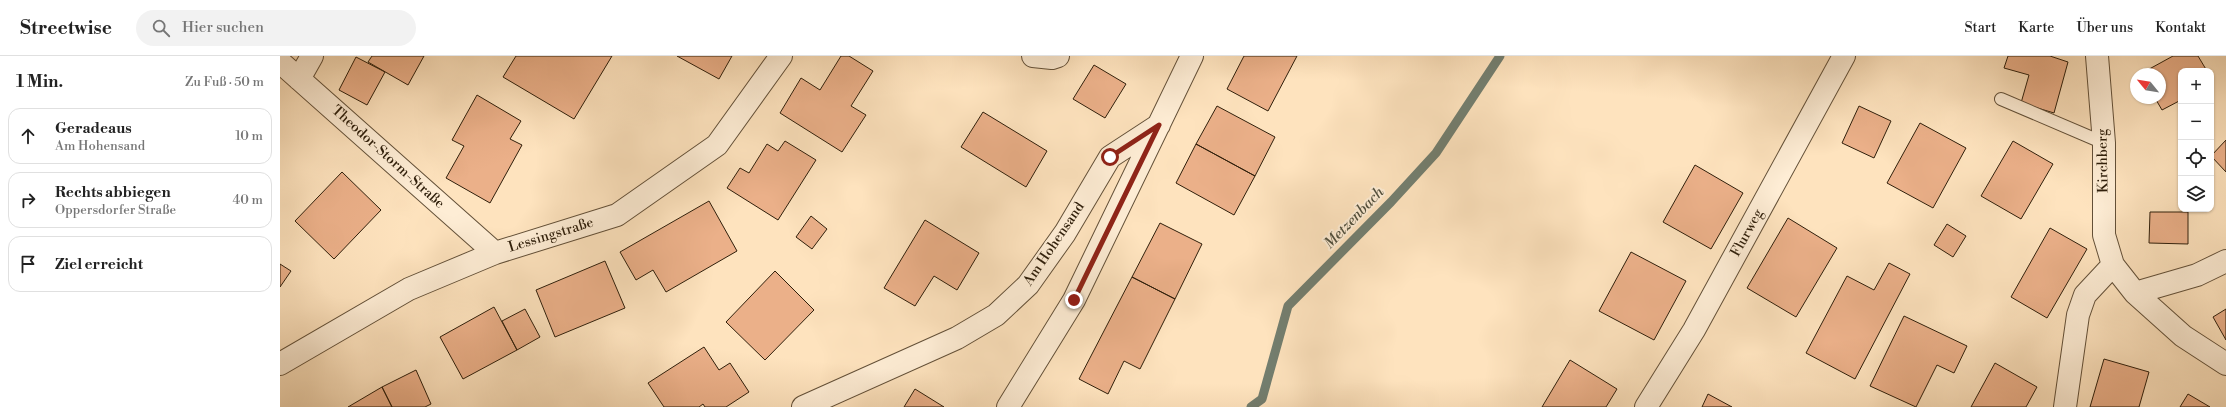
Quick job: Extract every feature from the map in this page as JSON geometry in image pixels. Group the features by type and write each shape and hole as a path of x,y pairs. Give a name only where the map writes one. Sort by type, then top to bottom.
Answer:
{"street":[{"path":"299,79 312,56"},
{"name":"Lessingstraße","path":"280,364 409,289 495,253 617,215 717,145 781,56"},
{"path":"1033,56 1052,58 1058,56"},
{"path":"1008,407 1074,300 1192,56"},
{"name":"Flurweg","path":"1646,407 1694,330 1844,56"},
{"name":"Kirchberg","path":"2097,56 2104,143 2104,235 2112,265 2135,293 2183,336 2226,364"},
{"name":"Theodor-Storm-Straße","path":"280,62 495,253"},
{"name":"Am Hohensand","path":"803,407 957,338 996,315 1028,285 1065,233 1110,157 1159,125"},
{"path":"2135,293 2197,275 2226,261"},
{"path":"2065,407 2078,315 2082,302 2085,295 2112,265"}],"lane":[{"path":"2001,99 2104,143"}],"building":[{"path":"372,56 424,56 408,85 368,62"},
{"path":"516,56 612,56 574,119 503,77"},
{"path":"677,56 732,56 719,79"},
{"path":"841,56 849,56 873,71 851,106 866,115 842,152 780,113 801,78 820,90"},
{"path":"1244,56 1297,56 1268,111 1227,89"},
{"path":"2008,56 2050,56 2068,62 2054,113 2021,103 2029,75 2004,68"},
{"path":"2173,56 2198,56 2205,68 2178,68 2178,102 2162,110 2158,104 2166,104 2166,68 2151,68"},
{"path":"356,57 385,72 367,105 339,90"},
{"path":"1094,65 1126,84 1105,118 1073,99"},
{"path":"477,95 521,121 510,139 522,145 490,203 446,178 464,146 452,140"},
{"path":"1217,106 1275,137 1255,176 1196,144"},
{"path":"1859,106 1891,121 1874,158 1842,143"},
{"path":"983,112 1047,151 1026,187 961,147"},
{"path":"1920,123 1966,148 1933,208 1887,183"},
{"path":"2226,140 2226,172 2214,159 2214,153"},
{"path":"785,141 816,160 778,220 727,188 740,168 749,173 767,144 778,151"},
{"path":"2013,141 2053,164 2021,219 1981,196"},
{"path":"1196,144 1255,176 1234,215 1176,183"},
{"path":"1695,165 1743,193 1711,249 1663,222"},
{"path":"342,172 381,210 334,259 295,221"},
{"path":"709,201 737,251 666,292 653,270 636,280 620,252"},
{"path":"2150,212 2188,212 2188,244 2149,243"},
{"path":"811,216 827,229 812,249 796,237"},
{"path":"1788,218 1837,248 1796,317 1747,288"},
{"path":"925,220 979,253 957,290 934,276 915,306 884,288"},
{"path":"1160,223 1202,244 1175,299 1132,277"},
{"path":"1947,224 1966,236 1953,257 1934,245"},
{"path":"2050,228 2087,249 2047,318 2011,297"},
{"path":"1631,252 1686,281 1654,340 1599,311"},
{"path":"605,261 625,308 555,337 536,290"},
{"path":"1889,263 1910,274 1855,379 1806,353 1847,276 1874,290"},
{"path":"280,264 291,271 280,287"},
{"path":"775,271 814,310 765,360 726,322"},
{"path":"1132,277 1175,299 1140,369 1124,361 1108,394 1079,379"},
{"path":"494,307 517,350 463,379 440,337"},
{"path":"525,309 540,337 517,350 502,321"},
{"path":"2226,309 2226,340 2213,317"},
{"path":"1904,316 1967,346 1954,373 1937,365 1916,407 1870,386"},
{"path":"704,347 719,370 730,363 749,392 726,407 705,407 703,404 699,407 664,407 648,383"},
{"path":"2104,359 2149,372 2139,407 2090,407"},
{"path":"1570,360 1617,389 1606,407 1542,407"},
{"path":"1995,363 2037,387 2026,407 1971,407"},
{"path":"416,370 431,404 425,407 392,407 382,387"},
{"path":"382,387 392,407 348,407"},
{"path":"915,389 944,407 904,407"},
{"path":"1708,394 1732,407 1702,407"},
{"path":"2188,394 2210,407 2180,407"}],"waterway":[{"name":"Metzenbach","path":"1251,407 1262,399 1288,306 1391,202 1436,153 1500,56"}],"route":[{"path":"1074,300 1159,125 1110,157"}]}
